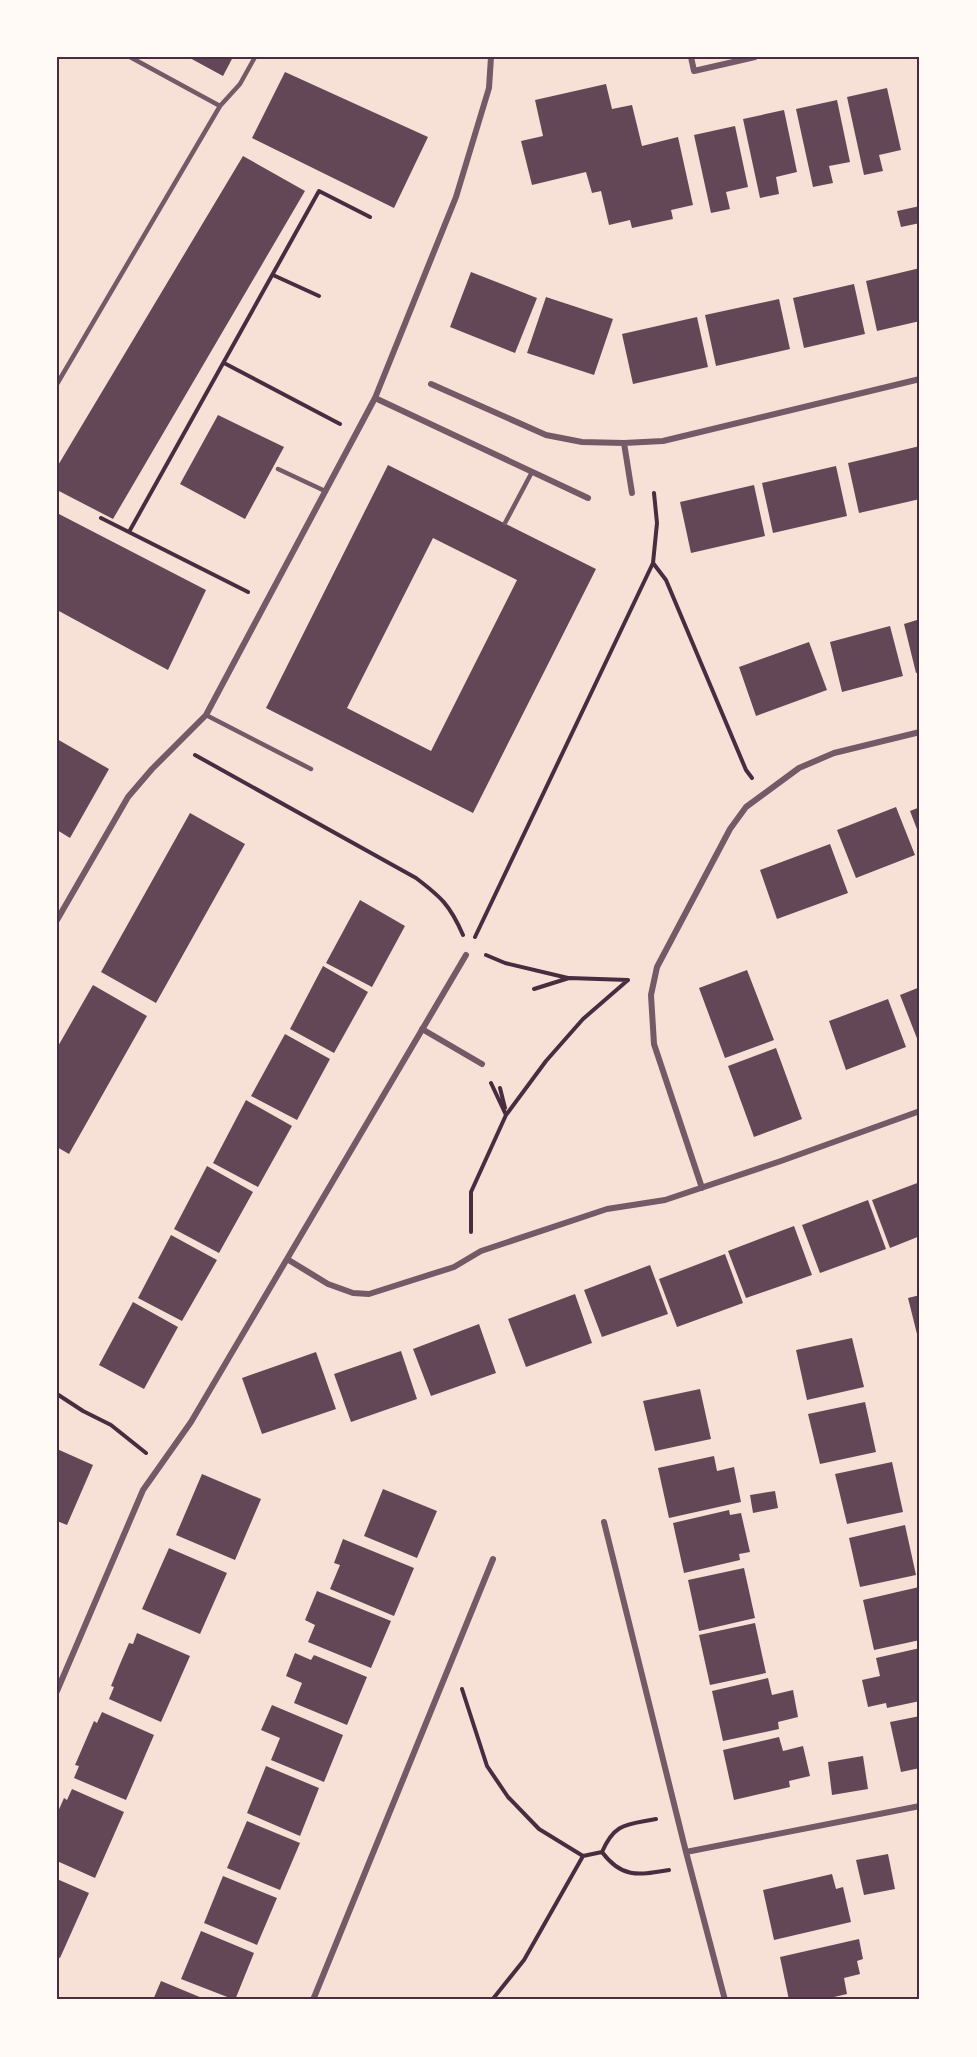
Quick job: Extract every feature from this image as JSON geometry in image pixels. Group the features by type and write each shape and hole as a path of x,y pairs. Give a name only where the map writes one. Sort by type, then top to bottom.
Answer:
{"street":[{"path":"57,920 128,797 152,769 206,715 375,398 456,197 489,88 491,57"},
{"path":"691,57 694,71 755,57"},
{"path":"431,384 546,435 582,442 624,443 663,441 920,379"},
{"path":"375,398 588,498"},
{"path":"624,443 632,493"},
{"path":"702,1188 654,1044 651,995 657,967 730,829 746,807 799,768 834,753 920,732"},
{"path":"57,1691 143,1490 191,1422 468,952"},
{"path":"422,1029 482,1064"},
{"path":"287,1259 328,1284 353,1293 369,1294 454,1267 481,1251 608,1209 665,1200 920,1111"},
{"path":"604,1522 676,1815 725,2000"},
{"path":"313,2000 493,1559"},
{"path":"686,1852 920,1806"}],"lane":[{"path":"130,57 220,106"},
{"path":"57,384 220,106 240,84 255,57"},
{"path":"278,469 325,491"},
{"path":"505,523 532,472"},
{"path":"206,715 311,770"}],"path":[{"path":"129,532 319,191 370,217"},
{"path":"273,275 319,296"},
{"path":"224,363 357,432"},
{"path":"468,952 653,563 657,523 654,491 632,493"},
{"path":"101,518 266,601"},
{"path":"653,563 666,580 746,770 763,793"},
{"path":"177,745 416,878 440,896 456,918 468,952"},
{"path":"468,952 569,978 628,980"},
{"path":"471,1257 471,1192 506,1115 546,1061 583,1018 628,980 657,967"},
{"path":"534,989 569,978"},
{"path":"482,1064 506,1115"},
{"path":"500,1088 506,1115"},
{"path":"57,1394 82,1411 111,1425 143,1451 162,1461"},
{"path":"444,1680 464,1690 487,1766 508,1797 539,1829 583,1856 602,1852"},
{"path":"602,1852 609,1837 619,1827 676,1815"},
{"path":"602,1852 611,1865 627,1873 641,1875 689,1865"},
{"path":"492,2000 524,1960 583,1856"}],"building":[{"path":"188,57 233,57 223,76"},
{"path":"285,72 428,137 394,208 252,138"},
{"path":"606,84 612,109 632,105 642,146 678,137 693,205 671,210 673,219 632,228 630,220 609,225 601,191 592,193 586,172 532,185 521,141 543,136 535,100"},
{"path":"887,88 901,150 879,155 883,171 864,175 847,97"},
{"path":"837,100 850,162 829,166 833,183 813,187 796,109"},
{"path":"784,110 797,172 776,177 779,194 760,198 743,119"},
{"path":"735,126 748,187 726,192 730,209 711,213 694,135"},
{"path":"243,156 305,191 113,519 57,490 57,467"},
{"path":"920,206 920,223 901,227 897,211"},
{"path":"920,268 920,321 877,331 866,281"},
{"path":"471,272 537,298 515,353 450,327"},
{"path":"854,284 865,334 804,348 793,298"},
{"path":"546,297 613,319 594,375 527,353"},
{"path":"779,299 790,349 716,366 705,315"},
{"path":"697,317 708,367 633,384 622,334"},
{"path":"218,415 284,447 245,519 180,484"},
{"path":"920,446 920,499 859,513 848,463"},
{"path":"388,465 596,569 473,813 266,708","holes":["433,538 517,580 431,751 347,708"]},
{"path":"836,466 847,516 773,533 762,483"},
{"path":"754,485 765,536 691,553 680,502"},
{"path":"57,513 206,590 168,670 57,610"},
{"path":"920,619 920,672 916,673 904,624"},
{"path":"890,626 903,676 842,692 830,642"},
{"path":"809,642 827,690 756,716 739,667"},
{"path":"57,739 109,769 70,838 57,830"},
{"path":"896,807 915,855 856,878 837,830"},
{"path":"920,807 920,837 910,811"},
{"path":"190,813 245,844 156,1003 101,972"},
{"path":"830,844 848,893 777,919 760,870"},
{"path":"360,900 405,926 372,987 326,963"},
{"path":"323,966 368,992 334,1053 290,1029"},
{"path":"747,970 774,1040 725,1058 699,988"},
{"path":"93,985 147,1016 69,1154 57,1147 57,1048"},
{"path":"920,987 920,1046 900,995"},
{"path":"888,999 906,1047 846,1070 829,1021"},
{"path":"285,1034 330,1059 297,1120 251,1096"},
{"path":"776,1048 802,1119 754,1137 728,1066"},
{"path":"246,1100 292,1126 258,1187 213,1163"},
{"path":"207,1166 253,1192 219,1253 174,1229"},
{"path":"920,1182 920,1236 890,1248 872,1200"},
{"path":"868,1200 886,1249 820,1273 802,1225"},
{"path":"794,1226 812,1275 746,1298 728,1251"},
{"path":"171,1235 217,1260 182,1321 138,1298"},
{"path":"725,1254 743,1303 677,1327 659,1279"},
{"path":"650,1265 668,1314 602,1337 584,1290"},
{"path":"575,1294 592,1343 526,1367 508,1319"},
{"path":"920,1295 920,1333 917,1334 908,1298"},
{"path":"133,1302 178,1327 144,1389 99,1365"},
{"path":"479,1324 496,1373 431,1396 413,1349"},
{"path":"852,1338 864,1387 807,1400 796,1350"},
{"path":"401,1351 417,1399 351,1422 334,1374"},
{"path":"316,1352 336,1409 262,1434 242,1378"},
{"path":"700,1389 711,1439 655,1451 643,1401"},
{"path":"865,1402 876,1452 820,1464 808,1414"},
{"path":"57,1449 93,1465 67,1525 57,1521"},
{"path":"714,1456 717,1471 734,1467 741,1502 669,1518 658,1468"},
{"path":"892,1462 903,1512 847,1524 835,1474"},
{"path":"202,1474 261,1499 235,1560 176,1535"},
{"path":"383,1489 437,1511 417,1558 364,1536"},
{"path":"775,1491 778,1508 753,1513 750,1495"},
{"path":"729,1510 730,1515 741,1513 750,1552 739,1554 740,1560 684,1573 673,1523"},
{"path":"905,1525 916,1575 860,1587 849,1538"},
{"path":"343,1539 414,1568 394,1616 330,1589 340,1565 334,1563"},
{"path":"169,1548 227,1573 200,1634 142,1609"},
{"path":"744,1568 755,1618 699,1631 688,1580"},
{"path":"919,1587 920,1640 874,1650 863,1600"},
{"path":"317,1591 391,1621 371,1668 308,1642 315,1625 305,1620"},
{"path":"755,1623 766,1673 710,1685 699,1635"},
{"path":"137,1633 190,1656 161,1722 109,1699 114,1687 111,1686 120,1664 129,1643 133,1644"},
{"path":"920,1648 920,1701 887,1708 886,1703 868,1707 862,1680 880,1676 876,1658"},
{"path":"295,1653 311,1660 314,1655 367,1677 347,1725 294,1703 302,1683 286,1676"},
{"path":"768,1678 772,1695 793,1690 798,1717 778,1722 779,1729 723,1741 712,1691"},
{"path":"272,1705 343,1735 324,1782 271,1760 280,1738 261,1730"},
{"path":"102,1712 154,1735 126,1800 74,1778 79,1766 75,1765 94,1721 97,1723"},
{"path":"920,1716 920,1768 901,1772 890,1722"},
{"path":"779,1737 783,1751 803,1746 810,1776 789,1781 790,1787 734,1800 723,1750"},
{"path":"863,1756 868,1789 832,1795 828,1762"},
{"path":"266,1766 319,1788 300,1836 247,1813"},
{"path":"72,1789 124,1812 95,1878 57,1861 57,1814 64,1798 67,1800"},
{"path":"247,1821 300,1843 280,1890 227,1868"},
{"path":"888,1854 895,1889 864,1895 856,1860"},
{"path":"832,1874 836,1889 843,1887 851,1922 774,1940 763,1890"},
{"path":"223,1876 277,1898 257,1945 204,1923"},
{"path":"57,1879 89,1893 60,1958 57,1957"},
{"path":"201,1931 254,1953 235,2000 181,1979"},
{"path":"859,1939 863,1959 857,1961 860,1974 844,1978 847,1994 821,2000 789,2000 780,1957"},
{"path":"161,1981 207,2000 153,2000"}]}
